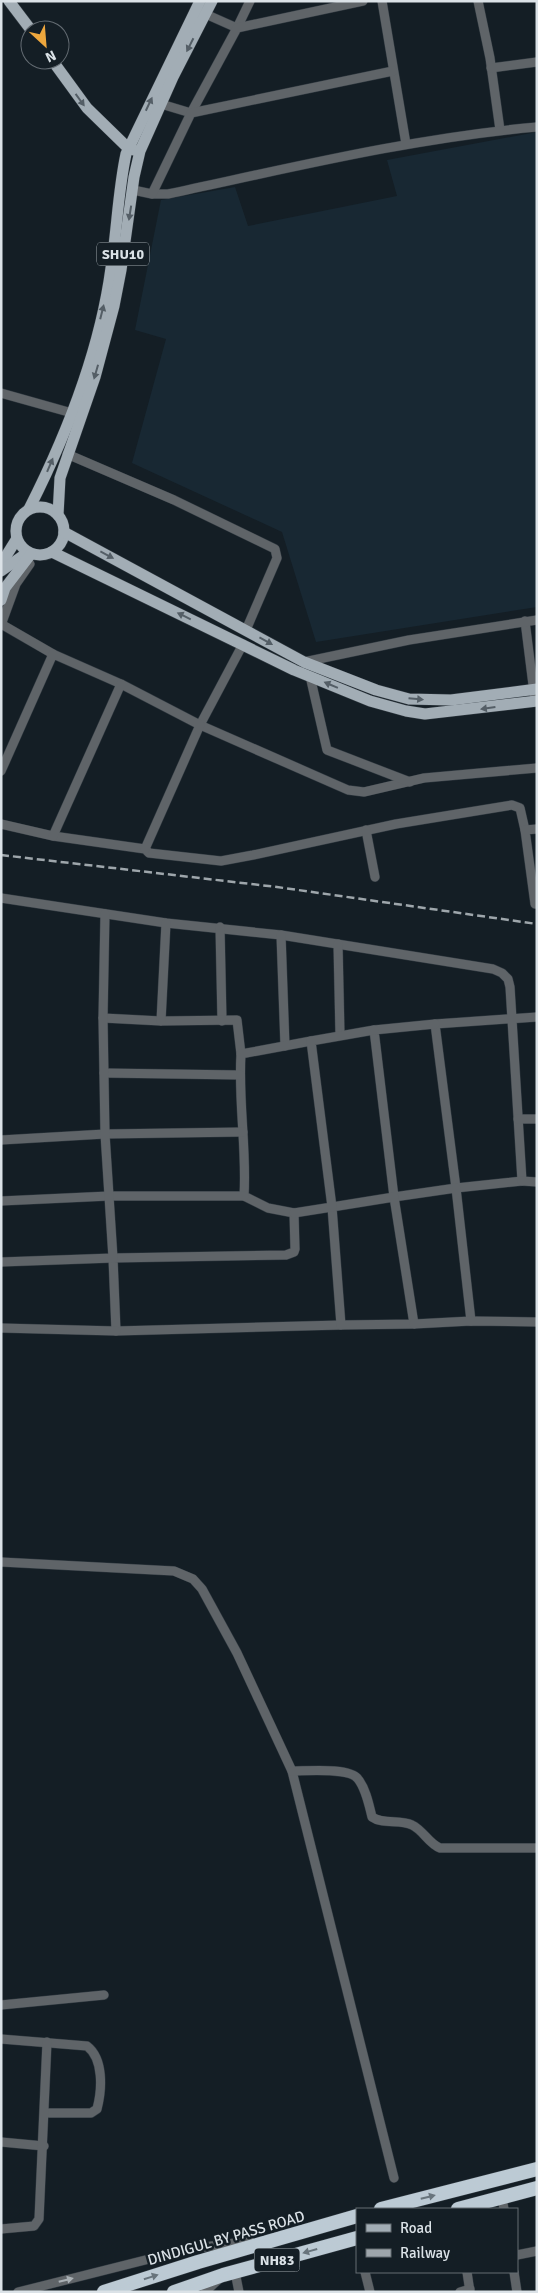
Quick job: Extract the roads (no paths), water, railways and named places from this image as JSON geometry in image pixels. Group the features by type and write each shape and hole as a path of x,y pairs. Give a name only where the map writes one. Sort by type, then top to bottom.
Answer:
{"highway":[{"path":"384,2208 537,2169"},
{"path":"466,2208 503,2203 537,2188"},
{"name":"DINDIGUL BY PASS ROAD","path":"104,2292 198,2262 356,2216"},
{"name":"NH83","path":"174,2292 229,2273 356,2239"}],"main road":[{"path":"9,1 23,20"},
{"name":"SHU10","path":"1,564 16,538 18,521 29,509 72,414 103,307 111,269 121,174 128,148 200,8 212,1"},
{"name":"SHU10","path":"64,532 62,520 58,515 58,489 67,454 95,377 113,309 140,152 200,8"},
{"path":"59,70 86,108 128,148 140,152"},
{"path":"29,509 39,507 49,509 58,515"},
{"path":"52,552 61,544 64,532 304,662 376,690 409,699 451,700 535,695"},
{"path":"1,552 16,538 31,554"},
{"path":"1,571 31,554 52,552 310,676 370,701 406,711 425,714 535,695"},
{"path":"1,600 10,582 31,554"}],"street":[{"path":"152,194 191,112 250,1"},
{"path":"200,8 237,28 363,1"},
{"path":"382,1 406,144"},
{"path":"478,1 491,68 500,130"},
{"path":"491,68 537,62"},
{"path":"161,104 191,112 394,72"},
{"path":"133,190 152,194 168,194 406,144 500,130 537,127"},
{"path":"1,393 72,414"},
{"path":"67,454 174,500 275,549 277,558 246,630"},
{"path":"31,554 16,584 1,624 53,654 121,684 200,725 348,790 364,792 424,778 537,768"},
{"path":"304,662 409,640 537,620"},
{"path":"525,621 535,695"},
{"path":"145,849 200,725 243,644"},
{"path":"1,771 53,654"},
{"path":"310,676 327,750 410,782"},
{"path":"53,836 121,684"},
{"path":"1,824 53,836 145,849 149,853 221,861 366,830 512,805 520,808 525,830 535,904"},
{"path":"525,830 537,829"},
{"path":"366,830 375,877"},
{"path":"1,898 166,923 220,927 281,935 493,969 502,973 508,978 512,1018 522,1182"},
{"path":"105,914 103,1018 105,1134 116,1331"},
{"path":"161,1020 166,923"},
{"path":"220,927 222,1021"},
{"path":"281,935 285,1046"},
{"path":"338,944 340,1036"},
{"path":"241,1054 374,1030 537,1017"},
{"path":"103,1018 236,1020 241,1054 240,1075 246,1169 244,1196"},
{"path":"435,1024 472,1321"},
{"path":"374,1030 394,1197 414,1324"},
{"path":"311,1041 332,1207 342,1325"},
{"path":"104,1072 240,1075"},
{"path":"518,1119 537,1119"},
{"path":"1,1140 105,1134 244,1132"},
{"path":"1,1200 109,1196 244,1196 268,1208 294,1213 456,1188 537,1182"},
{"path":"1,1262 290,1255 295,1249 294,1213"},
{"path":"1,1328 116,1331 472,1321 537,1322"},
{"path":"1,1562 174,1571 193,1579 202,1589 237,1653 292,1771 394,2178"},
{"path":"292,1771 330,1771 354,1775 359,1780 372,1817 410,1824 419,1829 434,1846 440,1848 537,1848"},
{"path":"1,2005 104,1995"},
{"path":"1,2039 87,2046 97,2058 100,2071 98,2105 94,2112 45,2113"},
{"path":"1,2229 27,2228 37,2224 44,2146 47,2042"},
{"path":"1,2142 44,2146"},
{"path":"18,2292 189,2249 300,2233"},
{"path":"518,2255 537,2252"},
{"path":"206,2292 229,2273 239,2292"},
{"path":"365,2273 370,2292"},
{"path":"460,2292 470,2290 467,2273"},
{"path":"514,2273 517,2292"}],"railway":[{"path":"1,855 277,887 537,924"}]}
